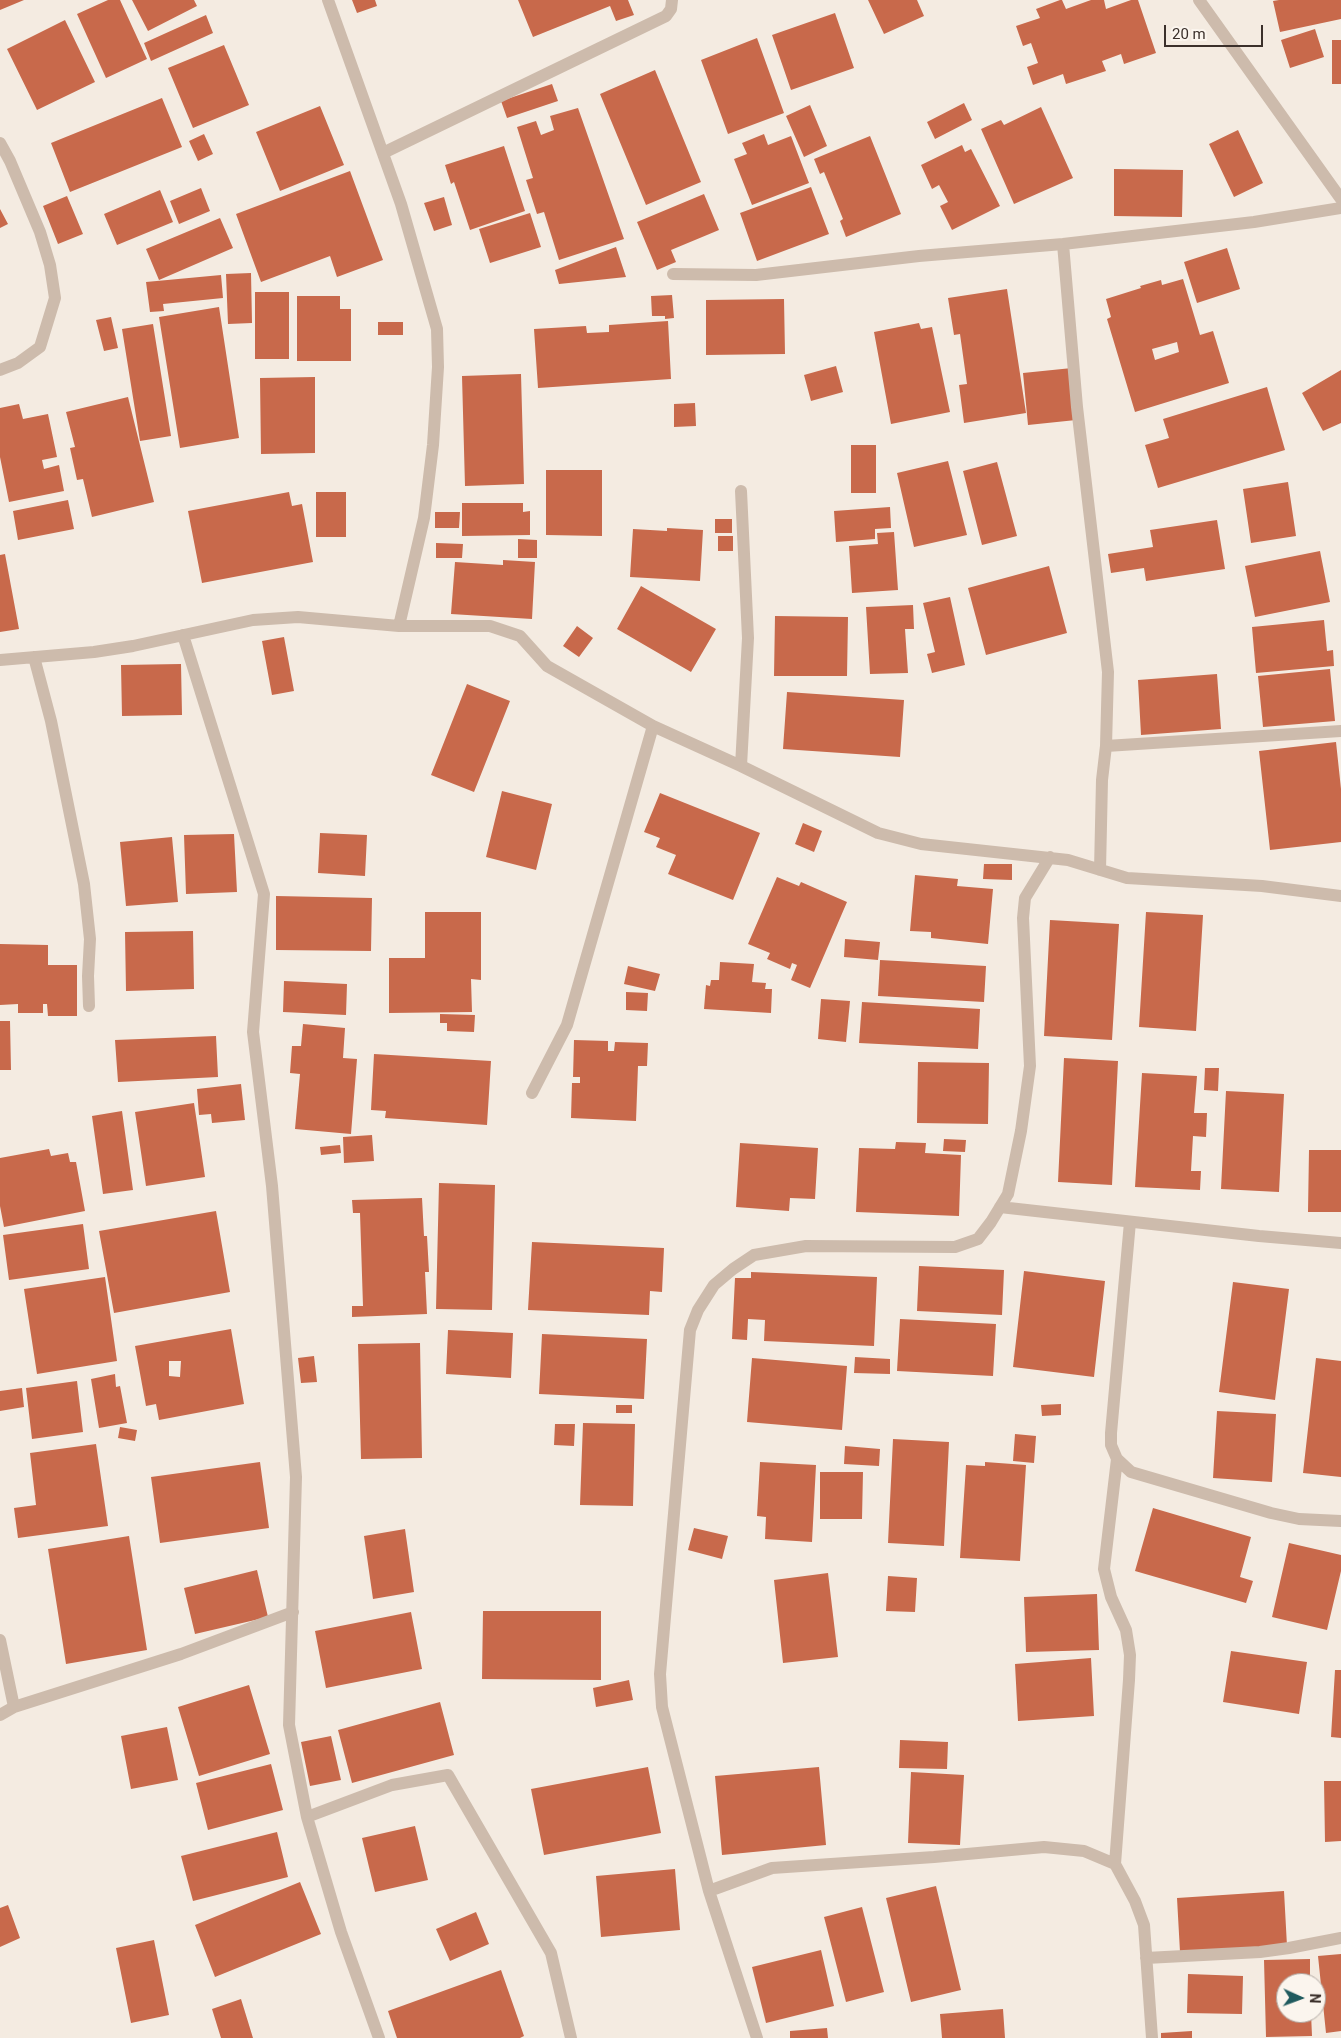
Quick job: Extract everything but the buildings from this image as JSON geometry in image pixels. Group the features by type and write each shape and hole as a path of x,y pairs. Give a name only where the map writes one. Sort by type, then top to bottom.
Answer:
{"street":[{"path":"328,0 401,204 437,328 438,367 433,445 424,518 399,626"},
{"path":"383,153 666,16 671,9 672,0"},
{"path":"1199,0 1341,199"},
{"path":"0,143 10,161 40,232 50,266 55,298 40,347 18,363 0,370"},
{"path":"673,274 756,275 919,256 1063,244 1245,223 1341,208"},
{"path":"1063,244 1077,408 1108,672 1106,746 1102,780 1100,870"},
{"path":"741,491 748,638 742,766"},
{"path":"0,660 94,652 253,620 298,617 399,626 490,626 520,636 546,666 653,726 742,766 878,833 921,844 1050,857 1083,863 1127,878 1262,886 1341,896"},
{"path":"183,635 264,894 253,1032 272,1186 296,1477 289,1725 307,1817 341,1932 379,2038"},
{"path":"34,657 51,721 84,884 90,940 89,1006"},
{"path":"532,1093 567,1025 653,726"},
{"path":"1106,746 1341,730"},
{"path":"757,2038 709,1891 662,1707 660,1674 690,1330 698,1310 714,1284 754,1256 806,1246 955,1247 978,1239 1008,1194 1021,1131 1030,1066 1024,918 1025,898 1050,857"},
{"path":"1000,1208 1341,1243"},
{"path":"1130,1222 1111,1433 1111,1445 1117,1459 1131,1472 1271,1513 1299,1519 1341,1522"},
{"path":"1117,1459 1104,1569 1111,1597 1126,1630 1130,1656 1115,1864 1135,1901 1144,1925 1152,2038"},
{"path":"0,1714 14,1707 181,1654 293,1612"},
{"path":"0,1640 14,1707"},
{"path":"307,1817 392,1785 448,1775 551,1952 571,2038"},
{"path":"709,1891 772,1868 934,1857 1044,1847 1084,1851 1115,1864"},
{"path":"1146,1958 1260,1952 1341,1938"}]}
